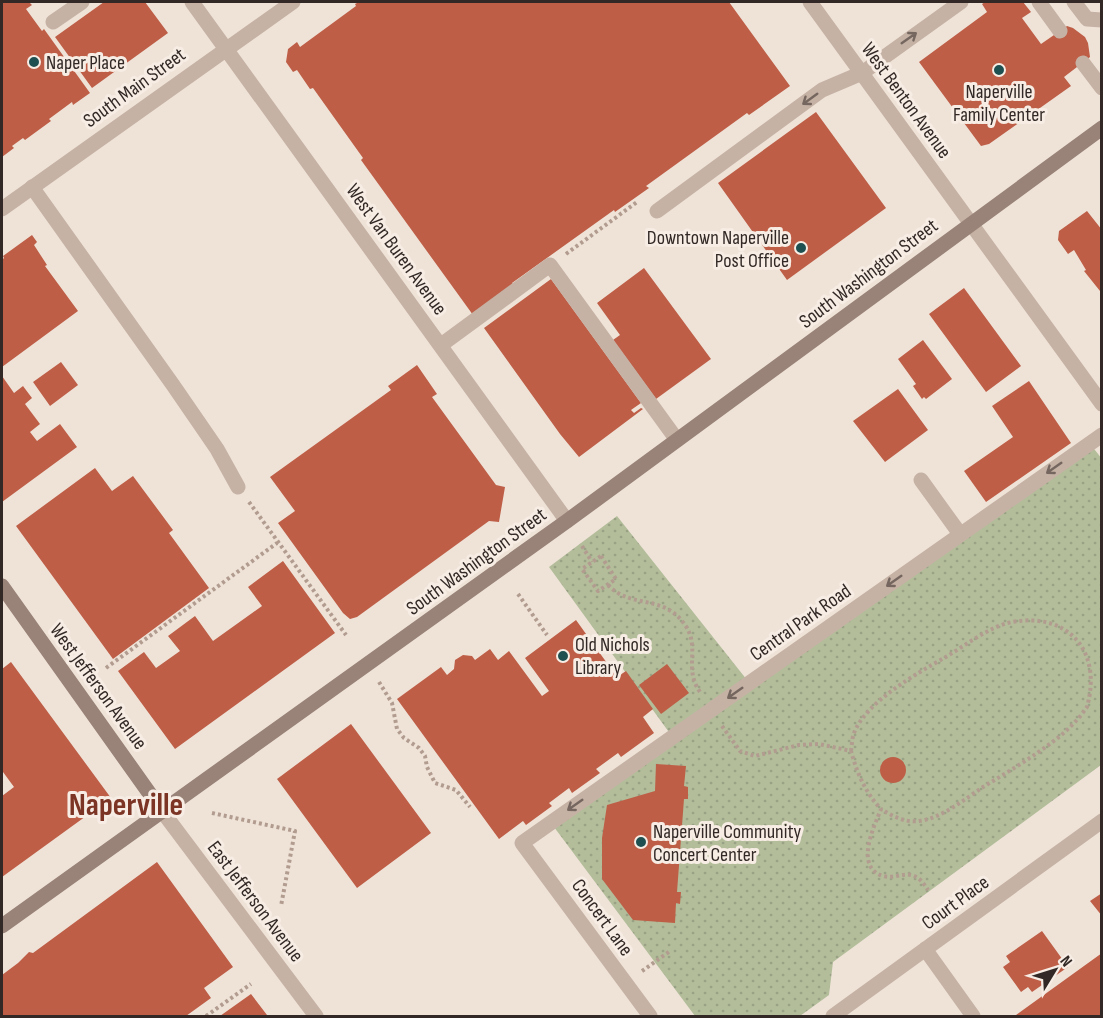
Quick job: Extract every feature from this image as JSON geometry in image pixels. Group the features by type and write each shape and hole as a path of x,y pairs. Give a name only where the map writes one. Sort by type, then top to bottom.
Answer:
{"main road":[{"name":"South Washington Street","path":"2,926 567,521 1101,128"},
{"name":"West Jefferson Avenue","path":"2,586 162,811"}],"street":[{"path":"53,22 82,2"},
{"name":"West Van Buren Avenue","path":"192,2 567,521"},
{"name":"South Main Street","path":"2,209 293,2"},
{"name":"West Benton Avenue","path":"810,2 1101,404"},
{"path":"657,211 822,90 862,73 961,2"},
{"path":"1039,2 1060,31"},
{"path":"1074,2 1087,19 1101,20"},
{"path":"1083,63 1101,88"},
{"path":"32,187 217,449 238,487"},
{"path":"441,345 550,265 677,440"},
{"name":"Central Park Road","path":"522,843 1101,435"},
{"path":"921,480 960,534"},
{"name":"East Jefferson Avenue","path":"162,811 316,1017"},
{"name":"Court Place","path":"833,1017 1101,821"},
{"name":"Concert Lane","path":"522,843 650,1017"},
{"path":"925,949 972,1017"}],"path":[{"path":"238,487 346,635"},
{"path":"106,668 277,543"},
{"path":"582,546 592,562"},
{"path":"601,556 616,579 608,585 598,591 582,568 601,556"},
{"path":"608,585 617,594 638,601 658,603 673,612 686,626 692,643 691,671 694,683 740,751 755,756 799,745 819,744 851,751"},
{"path":"518,594 547,634"},
{"path":"1080,635 1047,622 1031,620 1010,622 989,631 932,664 888,694 866,714 854,733 851,751 857,773 872,800 896,818 918,821 939,814 1057,739 1087,707 1096,681"},
{"path":"367,665 392,703 397,729 425,756 427,767 435,783 456,790 470,807"},
{"path":"881,809 869,843 868,862 874,871 884,876 913,875 921,879 928,890"},
{"path":"212,813 295,831 281,906"},
{"path":"630,989 639,973 670,951"},
{"path":"206,1017 251,984"}],"green space":[{"path":"1091,445 1102,459 1101,765 833,962 829,995 800,1016 695,1016 551,823 671,735 549,567 617,516 751,685"}],"building":[{"name":"Naper Place","path":"2,2 29,2 32,5 26,9 42,31 44,29 90,93 73,105 72,102 49,119 51,121 25,140 23,138 12,146 14,148 2,157"},
{"path":"104,2 145,2 168,33 92,88 55,37"},
{"path":"359,2 729,2 790,86 749,115 747,113 646,186 649,188 615,212 614,210 512,283 514,285 473,315 361,160 363,158 313,88 310,89 297,70 293,72 286,62 288,49 297,42 300,47"},
{"name":"Naperville Family Center","path":"985,2 1023,2 1031,12 1022,18 1041,44 1067,26 1073,28 1085,37 1090,57 1064,77 1071,86 989,144 981,146 919,62 987,12 982,4"},
{"path":"816,112 886,208 787,280 718,183"},
{"path":"1087,211 1102,230 1102,290 1100,291 1084,271 1086,270 1074,250 1068,254 1058,240 1059,231"},
{"path":"32,235 37,242 34,245 47,265 45,266 78,311 2,367 2,260 3,256"},
{"path":"644,268 711,359 656,399 613,340 620,335 597,303"},
{"path":"551,279 641,403 631,410 634,413 643,409 579,457 484,328"},
{"path":"964,288 1021,366 986,392 929,314"},
{"path":"923,340 952,379 926,399 924,397 922,399 913,386 916,384 898,359"},
{"path":"61,362 78,385 50,406 33,382"},
{"path":"417,365 437,394 432,397 496,485 505,487 499,522 489,521 357,617 350,619 343,613 278,523 295,511 270,477 391,390 388,386"},
{"path":"2,376 14,393 23,386 32,398 25,404 40,424 30,432 37,441 60,424 77,447 2,502"},
{"path":"1029,381 1071,443 986,502 964,471 1013,437 992,406"},
{"path":"898,389 928,430 885,462 853,421"},
{"path":"95,468 112,491 133,476 173,530 169,533 209,588 113,659 16,526"},
{"path":"283,561 335,633 175,749 118,671 144,652 156,668 180,651 168,636 195,616 213,641 262,606 248,587"},
{"path":"576,620 617,677 626,671 653,709 643,717 654,733 621,757 618,753 596,769 600,773 572,793 569,788 549,803 552,806 526,825 523,821 499,839 397,699 441,667 447,675 454,669 455,660 463,655 472,656 475,660 490,649 498,660 509,651 542,696 549,691 525,658"},
{"path":"11,662 111,798 2,877 2,796 14,787 2,773 2,669"},
{"path":"667,664 689,693 661,714 639,685"},
{"path":"351,724 431,833 357,888 277,779"},
{"path":"893,757 902,761 906,770 902,779 893,783 884,779 880,770 884,761"},
{"name":"Naperville Community Concert Center","path":"656,764 686,766 684,786 688,787 688,799 684,799 677,892 681,892 680,904 676,903 675,923 633,920 602,879 602,838 607,805 655,791"},
{"path":"157,862 233,967 204,988 211,998 186,1016 2,1016 2,975 29,952 33,953"},
{"path":"1102,893 1102,916 1090,901"},
{"path":"1042,931 1068,967 1032,992 1028,987 1021,992 1003,967 1010,962 1006,956"},
{"path":"1102,953 1102,1016 1016,1015"},
{"path":"251,994 267,1015 220,1016"}],"place":[{"name":"Naper Place","path":"34,62"},
{"name":"Naperville Family Center","path":"999,70"},
{"name":"Downtown Naperville Post Office","path":"801,248"},
{"name":"Old Nichols Library","path":"563,656"},
{"name":"Naperville Community Concert Center","path":"641,842"}],"district":[{"name":"Naperville","path":"126,804"}]}
